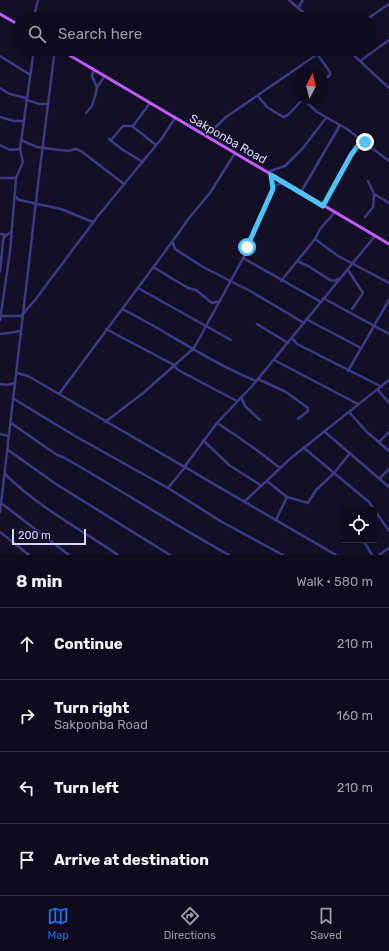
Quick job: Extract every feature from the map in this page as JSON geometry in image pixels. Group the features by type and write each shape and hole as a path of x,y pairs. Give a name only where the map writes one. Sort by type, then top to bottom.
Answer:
{"main road":[{"path":"0,14 12,21"},
{"name":"Sakponba Road","path":"71,56 389,244"}],"street":[{"path":"35,12 38,0"},
{"path":"289,0 303,12"},
{"path":"298,8 303,0"},
{"path":"377,12 389,4"},
{"path":"377,49 389,40"},
{"path":"0,56 29,74"},
{"path":"0,320 12,231 16,178 23,162 20,149 33,56"},
{"path":"0,512 1,486 8,450 54,56"},
{"path":"206,137 220,122 317,56"},
{"path":"319,56 327,68"},
{"path":"354,56 389,88"},
{"path":"360,62 368,56"},
{"path":"94,70 92,76 97,87"},
{"path":"86,113 95,98 97,87 105,76"},
{"path":"0,88 10,94 40,104 48,104"},
{"path":"258,96 267,107 283,117 288,115 298,104"},
{"path":"132,126 150,103"},
{"path":"311,104 326,118 340,125 362,140 389,161"},
{"path":"0,117 14,121 24,121"},
{"path":"1,316 23,314 36,300 93,222 143,162 175,118"},
{"path":"267,172 285,166 303,148 326,118"},
{"path":"301,192 340,125"},
{"path":"143,162 110,140 123,126 132,126 156,145"},
{"path":"21,140 30,145 43,148 68,151 76,149 81,150 124,184"},
{"path":"323,206 351,155 362,140"},
{"path":"0,145 10,150 20,149"},
{"path":"59,394 189,218 210,193 235,153"},
{"path":"105,422 142,394 194,348 208,326 243,258 274,186 271,175"},
{"path":"0,178 16,178"},
{"path":"365,217 373,207 374,194 368,181"},
{"path":"274,186 282,183"},
{"path":"374,194 389,203"},
{"path":"15,196 19,200 61,209 93,222"},
{"path":"281,281 315,239 320,229 335,212"},
{"path":"0,272 3,242 7,235 12,231"},
{"path":"0,234 7,235"},
{"path":"168,488 203,440 274,360 375,236"},
{"path":"315,239 338,256 389,283"},
{"path":"172,242 175,250 304,323"},
{"path":"243,258 281,281 321,302"},
{"path":"297,261 308,266 331,281 341,278"},
{"path":"153,267 188,288 196,290 212,303 220,301"},
{"path":"348,270 363,293 352,309"},
{"path":"138,288 231,340"},
{"path":"323,298 389,334"},
{"path":"348,371 388,305 389,300"},
{"path":"122,309 239,374 286,392 308,408 308,411 298,419"},
{"path":"306,319 361,348"},
{"path":"257,324 288,343"},
{"path":"106,329 174,365 178,370 237,401"},
{"path":"0,334 21,331"},
{"path":"292,337 297,344 382,387"},
{"path":"274,360 358,405"},
{"path":"17,373 28,376 336,555"},
{"path":"244,502 280,468 389,380"},
{"path":"0,384 7,385 16,383"},
{"path":"378,390 389,403"},
{"path":"241,397 245,406 260,420"},
{"path":"14,399 75,436 168,488 222,522 283,555"},
{"path":"349,412 367,432 389,451"},
{"path":"10,423 57,456 63,457 152,508 178,527 229,555"},
{"path":"217,423 280,468"},
{"path":"325,432 389,487"},
{"path":"379,442 389,432"},
{"path":"0,434 9,436"},
{"path":"203,440 230,465 262,486"},
{"path":"304,448 369,502 389,530"},
{"path":"8,450 56,484 170,555"},
{"path":"267,481 287,497 308,504 316,490 334,473 350,453"},
{"path":"380,478 389,469"},
{"path":"4,474 66,522 86,533 118,555"},
{"path":"276,520 287,497"},
{"path":"1,502 69,555"},
{"path":"0,532 29,555"},
{"path":"365,543 372,555"},
{"path":"379,555 389,548"}],"route":[{"path":"247,247 273,189 274,184 271,175 323,206 336,185 351,155 362,140 365,142"}]}
